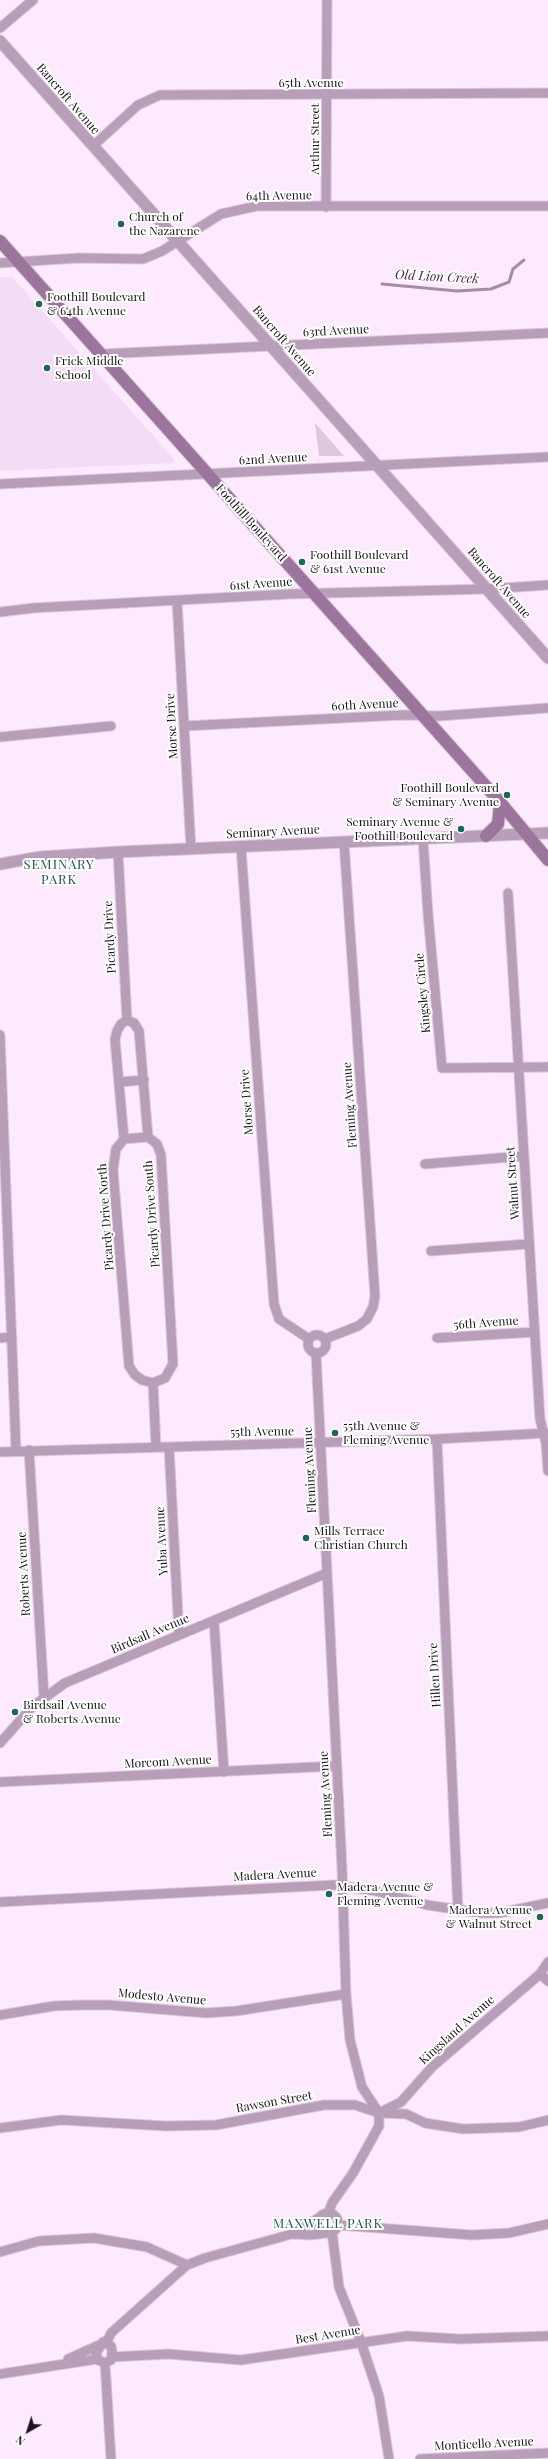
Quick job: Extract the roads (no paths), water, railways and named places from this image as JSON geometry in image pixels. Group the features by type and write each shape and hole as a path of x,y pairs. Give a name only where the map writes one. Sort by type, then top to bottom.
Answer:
{"main road":[{"name":"Foothill Boulevard","path":"0,241 500,802 548,860"},
{"path":"486,836 498,824 500,802"}],"street":[{"path":"0,28 33,0"},
{"name":"Arthur Street","path":"326,207 327,0"},
{"name":"Bancroft Avenue","path":"0,41 548,658"},
{"name":"65th Avenue","path":"93,146 138,105 160,95 548,93"},
{"name":"64th Avenue","path":"0,263 79,258 143,259 162,251 210,219 235,209 257,206 548,206"},
{"name":"63rd Avenue","path":"101,354 548,333"},
{"name":"62nd Avenue","path":"0,484 209,475 548,457"},
{"name":"61st Avenue","path":"0,612 33,608 314,593 334,594 487,589 548,585"},
{"name":"Morse Drive","path":"177,601 191,849"},
{"name":"60th Avenue","path":"184,726 403,715 423,716 548,708"},
{"path":"0,737 110,726"},
{"name":"Seminary Avenue","path":"0,864 40,857 118,852 548,833"},
{"name":"Kingsley Circle","path":"423,838 428,914 442,1068 520,1068"},
{"name":"Fleming Avenue","path":"325,1339 358,1326 366,1319 372,1307 375,1296 344,842"},
{"name":"Morse Drive","path":"241,846 274,1304 279,1319 309,1339"},
{"name":"Picardy Drive","path":"118,852 127,1020"},
{"name":"Walnut Street","path":"508,893 520,1068 540,1419 546,1433 548,1471"},
{"path":"127,1020 134,1024 139,1031 144,1080 148,1137 124,1139 115,1040 121,1024 127,1020"},
{"path":"0,1035 4,1224 12,1338 16,1451"},
{"path":"520,1068 548,1067"},
{"path":"120,1082 144,1080"},
{"name":"Picardy Drive South","path":"148,1137 157,1144 161,1155 173,1364 164,1378 153,1383"},
{"name":"Picardy Drive North","path":"124,1139 116,1149 113,1170 129,1366 135,1375 142,1380 153,1383"},
{"path":"425,1164 524,1156"},
{"path":"431,1251 529,1244"},
{"name":"56th Avenue","path":"437,1338 535,1332"},
{"path":"317,1335 325,1339 326,1348 320,1354 316,1354 308,1347 309,1339 317,1335"},
{"path":"0,1338 12,1338"},
{"name":"Fleming Avenue","path":"316,1354 343,1886 346,1994 350,2040 362,2088 380,2113"},
{"path":"153,1383 156,1447"},
{"name":"55th Avenue","path":"0,1452 437,1439 546,1433"},
{"name":"Hillen Drive","path":"437,1439 458,1911"},
{"name":"Yuba Avenue","path":"169,1447 179,1635"},
{"name":"Roberts Avenue","path":"29,1450 44,1697"},
{"name":"Birdsall Avenue","path":"0,1743 21,1718 44,1697 65,1683 327,1573"},
{"path":"214,1620 224,1772"},
{"name":"Morcom Avenue","path":"0,1782 336,1766"},
{"name":"Madera Avenue","path":"0,1902 333,1885 376,1891 458,1911 499,1913 548,1903"},
{"name":"Kingsland Avenue","path":"380,2113 401,2102 432,2067 540,1974 548,1962"},
{"path":"540,1974 548,1980"},
{"name":"Modesto Avenue","path":"0,2015 54,2006 80,2004 109,2004 206,2013 236,2011 346,1994"},
{"name":"Rawson Street","path":"0,2128 61,2120 166,2126 216,2125 324,2105 355,2105 380,2113 406,2114 425,2122 463,2130 519,2127 548,2120"},
{"path":"292,2234 315,2218 329,2212 332,2203 353,2173 379,2126 380,2113"},
{"path":"329,2212 336,2216 338,2225"},
{"path":"320,2217 318,2224 320,2229 329,2232"},
{"path":"111,2459 101,2361 96,2353 111,2334 187,2265 205,2258 292,2234 311,2235 329,2232 338,2225 472,2235 509,2233 548,2224"},
{"path":"329,2232 339,2287 361,2342 379,2396 389,2459"},
{"path":"0,2252 39,2241 94,2238 146,2247 187,2265"},
{"name":"Best Avenue","path":"113,2357 168,2354 241,2360 407,2336 460,2340 548,2336"},
{"path":"0,2374 30,2370 59,2363 103,2344 111,2346 113,2357 101,2361 59,2363"},
{"name":"Monticello Avenue","path":"420,2459 508,2457 548,2453"}],"waterway":[{"name":"Old Lion Creek","path":"382,284 457,291 491,289 509,282 513,269 524,260"}],"place":[{"name":"Church of the Nazarene","path":"121,224"},
{"name":"Foothill Boulevard & 64th Avenue","path":"39,304"},
{"name":"Frick Middle School","path":"47,368"},
{"name":"Foothill Boulevard & 61st Avenue","path":"302,562"},
{"name":"Foothill Boulevard & Seminary Avenue","path":"507,795"},
{"name":"Seminary Avenue & Foothill Boulevard","path":"461,829"},
{"name":"55th Avenue & Fleming Avenue","path":"335,1433"},
{"name":"Mills Terrace Christian Church","path":"306,1538"},
{"name":"Birdsail Avenue & Roberts Avenue","path":"15,1712"},
{"name":"Madera Avenue & Fleming Avenue","path":"329,1894"},
{"name":"Madera Avenue & Walnut Street","path":"540,1917"}],"district":[{"name":"SEMINARY PARK","path":"59,872"},
{"name":"MAXWELL PARK","path":"328,2224"}]}
